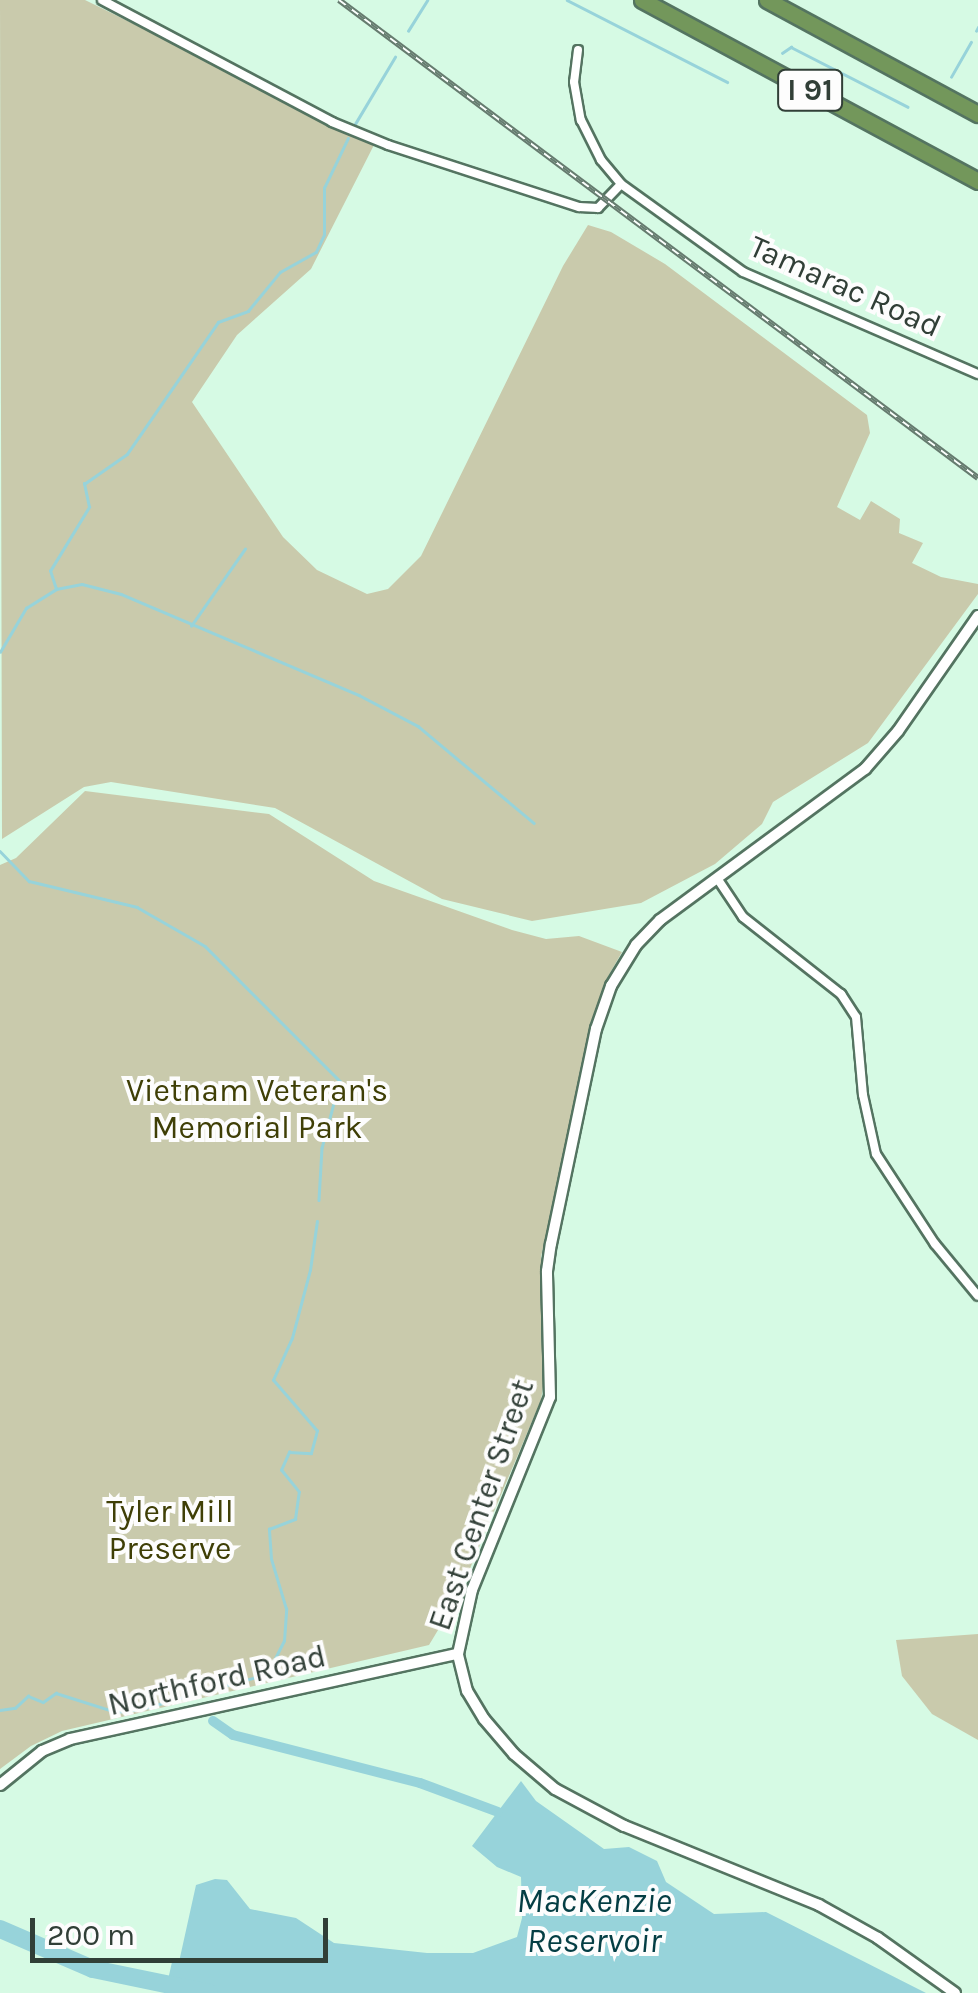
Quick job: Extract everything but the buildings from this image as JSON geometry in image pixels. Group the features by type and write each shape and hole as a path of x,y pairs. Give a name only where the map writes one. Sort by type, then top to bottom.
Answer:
{"highway":[{"name":"I 91","path":"642,0 978,181"},
{"name":"I 91","path":"767,0 978,114"}],"street":[{"path":"102,0 332,122 388,144 579,207 598,208 621,184"},
{"name":"Tamarac Road","path":"578,50 574,82 582,120 601,160 621,184 743,272 978,374"},
{"name":"East Center Street","path":"955,1993 878,1938 835,1913 624,1826 555,1789 514,1754 484,1719 467,1691 458,1654 472,1590 550,1397 551,1244 603,1006 620,968 647,932 864,769 898,731 978,616"},
{"path":"717,878 750,924 841,994 856,1017 863,1094 876,1154 934,1244 978,1296"},
{"name":"Northford Road","path":"0,1785 42,1751 70,1739 458,1654"}],"green space":[{"path":"0,0 85,0 375,143 311,269 237,335 192,402 283,537 317,570 367,594 388,589 421,556 563,266 588,225 611,232 665,264 867,415 870,433 837,507 860,520 871,501 900,519 899,533 923,543 912,563 941,577 978,584 978,594 868,743 773,802 762,824 715,864 641,903 532,921 442,899 275,808 111,782 84,787 2,839"},
{"name":"Vietnam Veteran's Memorial Park","path":"85,791 269,814 374,881 512,930 546,939 579,936 622,952 606,980 590,1028 541,1257 545,1373 541,1400 458,1597 429,1645 62,1731 31,1746 0,1769 0,865 16,858"},
{"path":"978,1634 978,1740 932,1714 902,1676 896,1640"}],"water":[{"name":"MacKenzie Reservoir","path":"521,1781 536,1801 604,1849 629,1847 657,1861 666,1882 714,1914 766,1912 926,1993 165,1993 172,1962 179,1962 196,1885 215,1879 227,1880 250,1909 296,1918 334,1943 427,1953 473,1953 517,1937 522,1918 521,1877 497,1867 472,1846"}],"waterway":[{"path":"408,31 427,0"},
{"path":"567,0 727,82"},
{"path":"976,31 978,27"},
{"path":"951,77 971,42"},
{"path":"782,53 791,47 908,107"},
{"path":"355,124 395,57"},
{"path":"0,652 26,608 56,589 50,571 89,507 84,484 127,454 218,322 248,311 280,272 316,252 324,235 324,188 348,138"},
{"path":"191,626 245,549"},
{"path":"56,589 82,584 121,594 359,695 418,726 534,823"},
{"path":"0,851 29,881 137,907 205,946 340,1081 322,1148 319,1200"},
{"path":"0,1710 15,1708 28,1696 43,1702 56,1693 116,1712 141,1709 267,1674 284,1641 286,1609 271,1559 269,1529 295,1519 299,1492 281,1470 289,1452 311,1453 317,1431 273,1380 292,1338 310,1270 317,1221"},
{"path":"213,1721 233,1735 420,1783 498,1812"},
{"path":"0,1929 93,1969 209,1993"}],"railway":[{"path":"339,0 978,478"}],"park label":[{"name":"Tyler Mill Preserve","path":"170,1532"}]}
